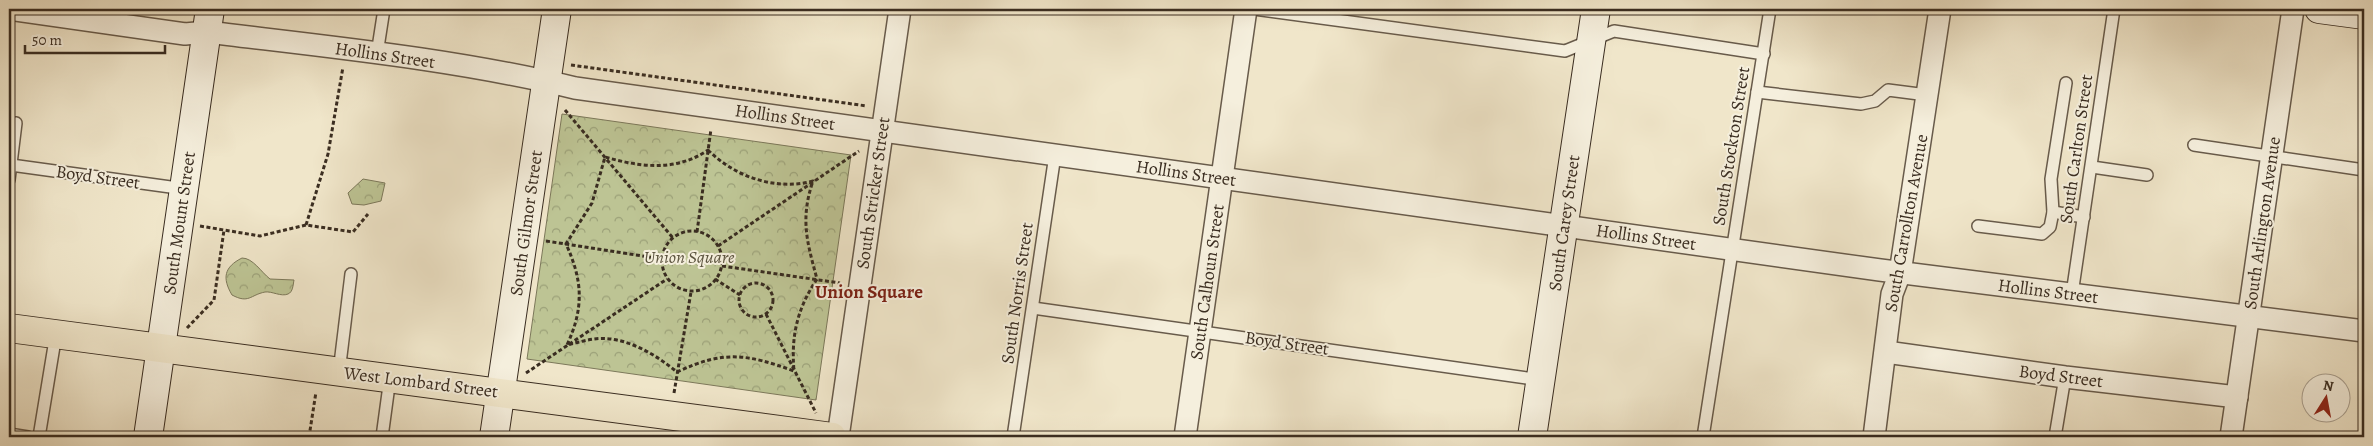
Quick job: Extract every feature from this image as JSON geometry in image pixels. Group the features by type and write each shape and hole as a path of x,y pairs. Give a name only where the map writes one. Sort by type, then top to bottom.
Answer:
{"main road":[{"name":"West Lombard Street","path":"9,328 832,437"}],"street":[{"name":"Hollins Street","path":"9,9 185,34 208,20 377,54 516,73 575,88 1900,272 2364,331"},
{"name":"South Gilmor Street","path":"494,437 557,9"},
{"name":"South Stricker Street","path":"838,437 900,9"},
{"name":"South Calhoun Street","path":"1185,437 1246,9"},
{"name":"South Carey Street","path":"1532,437 1596,9"},
{"name":"South Carrollton Avenue","path":"1874,437 1892,294 1900,272 1940,9"},
{"name":"South Arlington Avenue","path":"2231,437 2293,9"},
{"path":"2318,9 2364,15"},
{"name":"South Mount Street","path":"148,437 208,20"},
{"name":"Boyd Street","path":"1886,352 2065,377 2237,397"}],"lane":[{"path":"377,54 384,9"},
{"path":"1254,9 1565,51 1614,31 1764,54"},
{"name":"South Stockton Street","path":"1703,437 1770,9"},
{"name":"South Carlton Street","path":"2072,294 2114,9"},
{"path":"1978,226 2042,234 2050,228 2053,212 2051,179 2066,84"},
{"path":"1758,92 1861,104 1875,101 1888,90 1928,95"},
{"path":"9,180 16,123"},
{"path":"2194,146 2364,170"},
{"name":"South Norris Street","path":"1013,437 1055,155"},
{"name":"Boyd Street","path":"11,165 184,189"},
{"path":"2092,167 2148,175"},
{"path":"2053,212 2084,217"},
{"path":"339,372 351,274"},
{"name":"Boyd Street","path":"1033,308 1200,330 1541,380"},
{"path":"39,437 56,334"},
{"path":"2055,437 2065,377"},
{"path":"382,437 390,378"},
{"path":"9,434 28,437"}],"path":[{"path":"571,65 867,106"},
{"path":"306,225 328,154 343,67"},
{"path":"564,109 673,238"},
{"path":"697,232 711,129"},
{"path":"604,157 626,163 667,166 684,162 708,150"},
{"path":"708,150 729,167 749,176 792,186 813,181"},
{"path":"718,246 860,150"},
{"path":"566,244 592,203 604,157"},
{"path":"794,371 792,339 796,320 803,300 817,279 806,236 805,224 808,196 813,181"},
{"path":"200,226 260,236 306,225 353,232 368,214"},
{"path":"185,330 214,300 224,230"},
{"path":"689,232 697,232 705,234 718,246 722,266 716,279 706,288 691,292 682,290 667,279 662,259 667,244 673,238 689,232"},
{"path":"545,241 662,259"},
{"path":"566,244 576,270 580,297 576,327 567,345"},
{"path":"722,266 840,283"},
{"path":"522,376 667,279"},
{"path":"716,279 740,295"},
{"path":"757,283 767,287 771,292 773,302 766,314 758,317 747,315 740,306 740,295 746,286 757,283"},
{"path":"674,393 691,292"},
{"path":"766,314 816,413"},
{"path":"567,345 596,338 614,340 634,345 650,353 677,372"},
{"path":"677,372 696,362 739,356 758,359 794,371"},
{"path":"309,437 316,392"}],"green space":[{"name":"Union Square","path":"562,114 851,155 816,400 527,359"},
{"path":"363,179 385,183 381,201 364,205 352,204 348,193"},
{"path":"242,258 250,260 270,279 294,280 291,292 282,295 265,292 246,299 232,295 227,283 226,274 231,265"}],"district":[{"name":"Union Square","path":"869,292"}]}
